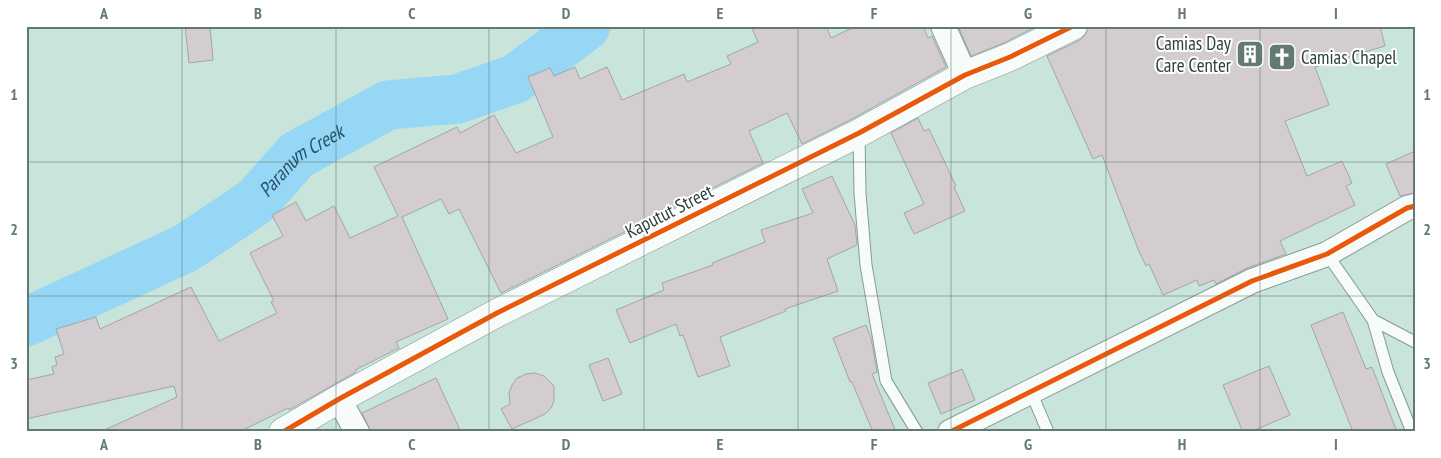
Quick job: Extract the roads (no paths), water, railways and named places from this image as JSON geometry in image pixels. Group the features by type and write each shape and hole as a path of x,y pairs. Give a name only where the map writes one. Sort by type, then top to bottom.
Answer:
{"street":[{"path":"942,26 965,75"},
{"name":"Kaputut Street","path":"283,432 339,399 497,313 859,133 965,75 1010,57 1073,26"},
{"path":"950,432 1252,281 1328,254 1407,208 1415,206"},
{"path":"339,399 357,432"}],"lane":[{"path":"859,133 860,193 866,265 886,380 917,432"},
{"path":"1328,254 1373,320 1388,372 1412,432"},
{"path":"1373,320 1415,342"},
{"path":"1031,392 1048,432"}],"waterway":[{"name":"Paranum Creek","path":"26,322 186,248 256,201 297,155 388,105 457,99 515,79 586,26"}],"place":[{"name":"Camias Day Care Center","path":"1250,54"},
{"name":"Camias Chapel","path":"1282,57"}]}
